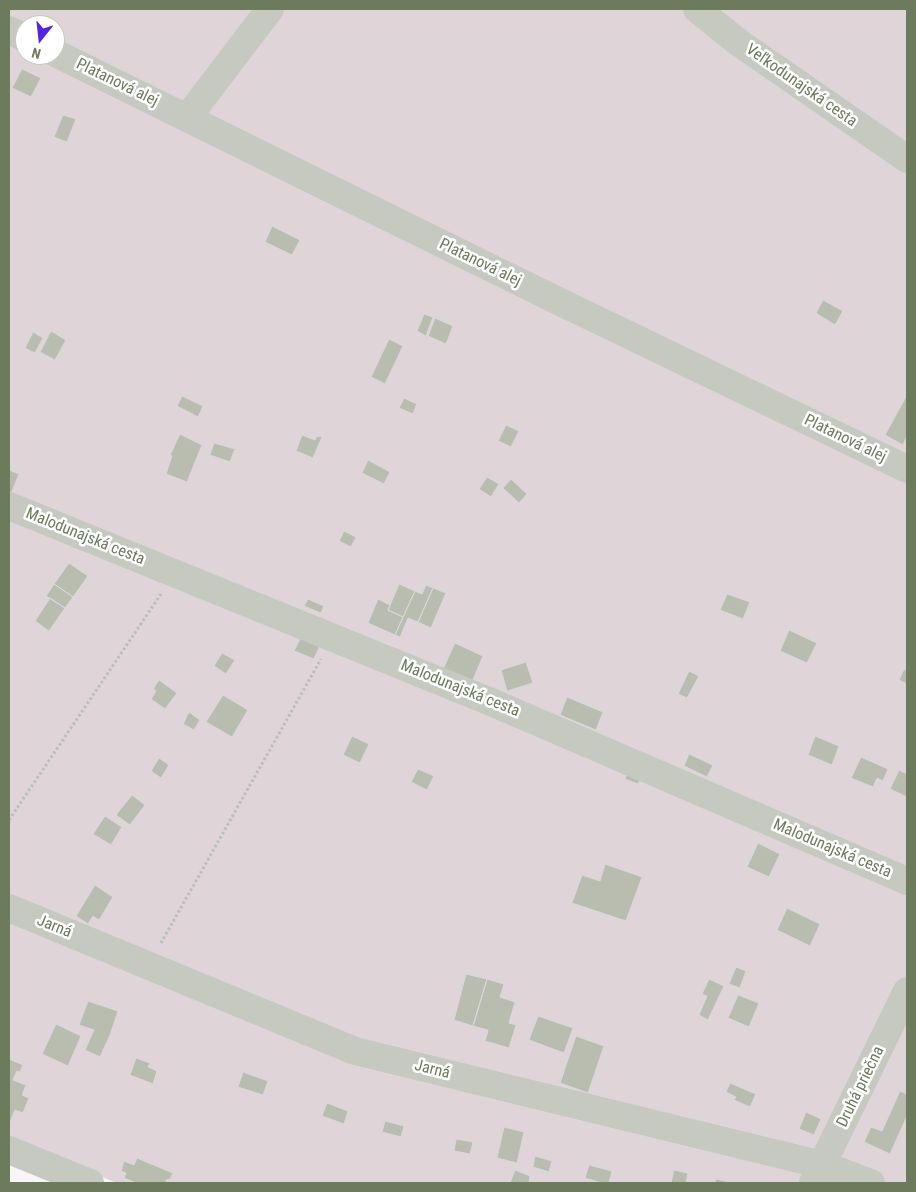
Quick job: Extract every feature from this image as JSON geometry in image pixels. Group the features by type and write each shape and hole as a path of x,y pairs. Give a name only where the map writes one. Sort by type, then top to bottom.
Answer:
{"street":[{"path":"187,118 270,9"},
{"name":"Veľkodunajská cesta","path":"697,9 738,42 907,160"},
{"name":"Platanová alej","path":"65,58 554,299 907,469"},
{"name":"Malodunajská cesta","path":"9,506 491,702 907,881"},
{"name":"Jarná","path":"9,908 356,1051 818,1174 871,1183"},
{"name":"Druhá priečna","path":"818,1174 907,991"},
{"path":"9,1150 90,1183"}],"path":[{"path":"9,820 175,574"},
{"path":"148,966 333,637"}],"shaded area":[{"path":"9,9 907,9 907,1183 117,1183 9,1140"}],"building":[{"path":"22,69 41,78 31,97 12,88"},
{"path":"63,115 76,119 67,142 54,137"},
{"path":"272,226 300,240 292,255 265,242"},
{"path":"823,300 843,311 835,325 816,313"},
{"path":"424,314 433,317 426,336 417,331"},
{"path":"435,318 453,326 446,344 428,336"},
{"path":"51,331 66,340 55,360 40,352"},
{"path":"33,332 43,338 35,353 25,348"},
{"path":"389,339 403,346 385,384 371,377"},
{"path":"907,395 907,436 903,445 885,435"},
{"path":"182,396 203,406 198,417 177,406"},
{"path":"404,398 417,404 413,414 399,408"},
{"path":"506,425 519,431 511,447 498,441"},
{"path":"180,434 202,445 187,482 166,474 172,456 170,455"},
{"path":"302,435 315,440 317,436 322,437 313,458 296,451"},
{"path":"214,443 235,449 230,462 210,455"},
{"path":"368,460 390,472 384,484 362,473"},
{"path":"9,470 19,474 11,494 9,494"},
{"path":"487,477 499,484 491,497 479,489"},
{"path":"511,479 527,494 519,503 503,488"},
{"path":"344,531 356,537 351,547 339,541"},
{"path":"69,563 88,576 73,597 54,584"},
{"path":"54,584 73,597 65,608 46,596"},
{"path":"399,584 415,591 403,617 388,610"},
{"path":"426,585 433,588 418,622 408,618 400,637 395,635 415,591 422,594"},
{"path":"433,588 446,593 431,628 418,622"},
{"path":"727,594 750,602 743,619 720,610"},
{"path":"50,598 65,608 49,631 35,621"},
{"path":"308,599 324,606 321,613 304,606"},
{"path":"378,599 390,605 388,610 403,617 395,635 368,623"},
{"path":"789,630 817,643 807,663 780,651"},
{"path":"301,637 320,645 314,659 294,651"},
{"path":"455,643 483,656 472,682 443,669"},
{"path":"222,653 235,660 226,674 214,666"},
{"path":"526,662 533,683 507,691 501,670"},
{"path":"904,669 907,671 907,684 899,680"},
{"path":"689,671 699,676 687,698 678,694"},
{"path":"159,680 177,693 165,709 151,699 156,691 153,689"},
{"path":"223,695 248,710 232,737 206,722"},
{"path":"567,697 603,712 596,730 560,715"},
{"path":"189,712 200,720 194,730 183,724"},
{"path":"352,736 369,744 360,763 343,755"},
{"path":"815,736 839,746 832,765 808,755"},
{"path":"689,754 713,765 707,777 684,766"},
{"path":"861,757 888,769 883,781 877,778 873,787 851,778"},
{"path":"159,758 169,765 161,778 151,771"},
{"path":"418,769 434,776 427,790 411,782"},
{"path":"629,769 642,775 638,784 625,779"},
{"path":"899,770 907,774 907,797 890,789"},
{"path":"132,795 145,805 130,825 116,815"},
{"path":"105,816 122,827 111,845 93,834"},
{"path":"758,843 780,854 769,877 747,867"},
{"path":"605,864 642,877 626,921 572,903 582,875 600,881"},
{"path":"95,885 113,897 99,920 93,916 88,924 76,916"},
{"path":"787,908 820,924 810,946 777,930"},
{"path":"736,967 746,971 740,988 729,984"},
{"path":"466,974 487,979 473,1026 454,1020"},
{"path":"487,979 504,984 500,997 515,1002 509,1023 516,1025 509,1048 485,1041 488,1030 473,1026"},
{"path":"709,979 724,986 708,1020 699,1015 707,996 702,994"},
{"path":"738,995 759,1003 749,1027 728,1018"},
{"path":"88,1001 118,1011 100,1057 85,1050 94,1030 79,1025"},
{"path":"538,1016 573,1028 564,1053 529,1040"},
{"path":"56,1024 81,1036 68,1066 42,1054"},
{"path":"576,1036 604,1046 588,1093 560,1083"},
{"path":"136,1058 150,1063 148,1067 157,1071 153,1084 130,1075"},
{"path":"9,1059 23,1065 20,1072 17,1071 13,1080 26,1085 22,1095 29,1098 23,1113 15,1110 9,1125"},
{"path":"243,1072 268,1081 263,1095 238,1087"},
{"path":"730,1083 756,1094 750,1107 734,1100 736,1097 726,1092"},
{"path":"900,1091 907,1094 907,1116 890,1154 864,1142 871,1127 882,1131"},
{"path":"327,1103 348,1111 344,1124 322,1116"},
{"path":"806,1112 821,1119 814,1135 799,1129"},
{"path":"385,1121 404,1126 401,1137 382,1132"},
{"path":"504,1127 524,1132 517,1163 497,1158"},
{"path":"456,1139 473,1142 470,1154 454,1151"},
{"path":"535,1156 552,1161 549,1172 533,1167"},
{"path":"137,1158 173,1173 170,1179 166,1180 166,1183 136,1183 124,1178 126,1173 121,1171 124,1161 134,1165"},
{"path":"589,1165 612,1171 609,1183 585,1178"},
{"path":"515,1170 530,1176 529,1183 510,1183"},
{"path":"674,1170 688,1173 686,1183 671,1183"},
{"path":"716,1179 735,1183 715,1183"}]}
